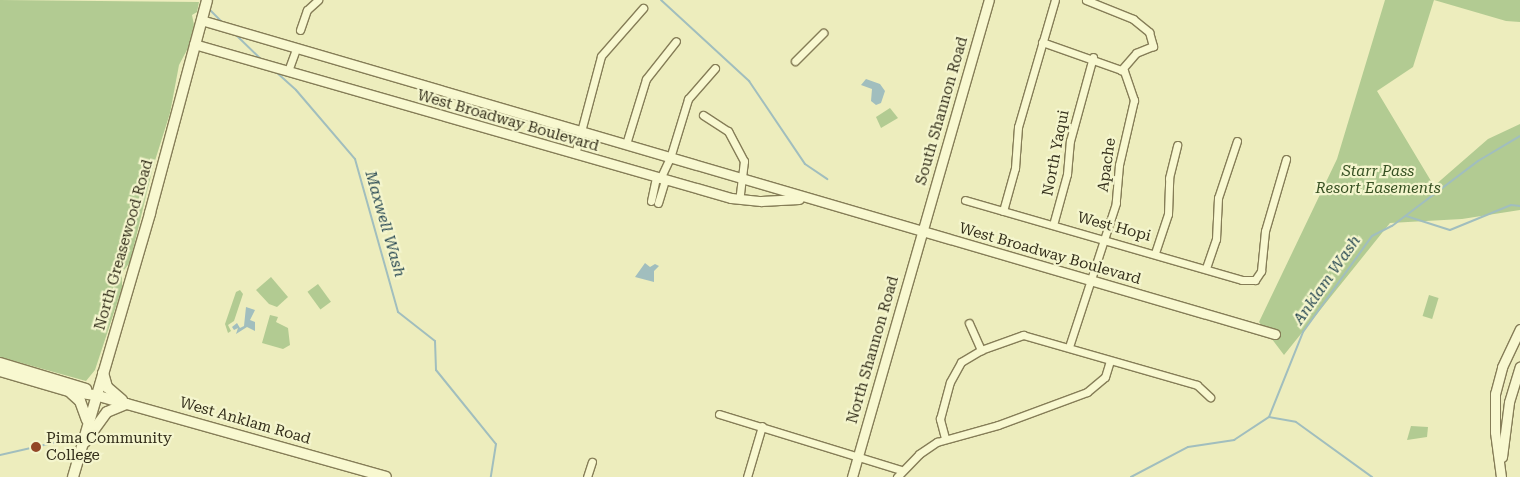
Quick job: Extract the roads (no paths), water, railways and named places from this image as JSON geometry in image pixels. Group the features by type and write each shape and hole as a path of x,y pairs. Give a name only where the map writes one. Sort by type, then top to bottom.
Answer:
{"main road":[{"name":"North Greasewood Road","path":"73,477 95,395 150,213 207,0"},
{"name":"West Anklam Road","path":"0,363 88,389 95,395"},
{"path":"80,450 107,412 127,404 107,387 103,369"},
{"name":"West Anklam Road","path":"0,371 69,391 95,395 386,477"},
{"path":"69,391 80,401 88,421"}],"street":[{"path":"300,30 307,10 318,0"},
{"name":"South Shannon Road","path":"921,231 989,0"},
{"path":"1003,211 1016,168 1018,127 1055,0"},
{"path":"1042,42 1093,57 1122,70 1136,53 1153,46 1149,32 1133,19 1086,0"},
{"path":"575,154 601,56 642,8"},
{"name":"West Broadway Boulevard","path":"201,20 1275,334"},
{"path":"795,62 823,33"},
{"path":"626,144 646,79 676,41"},
{"name":"West Broadway Boulevard","path":"194,44 660,179 739,199 816,201"},
{"path":"288,71 296,49"},
{"name":"North Yaqui","path":"1053,225 1067,174 1070,141 1093,57"},
{"path":"655,202 660,179 670,158 688,100 715,68"},
{"name":"Apache","path":"1069,347 1116,203 1119,165 1134,100 1122,70"},
{"path":"703,115 714,120 732,138 744,161 744,180 739,199"},
{"path":"1206,268 1216,239 1218,198 1237,142"},
{"path":"1155,253 1168,214 1170,178 1177,145"},
{"name":"West Hopi","path":"965,200 1155,253 1242,280 1255,280 1261,271 1264,231 1286,160"},
{"name":"North Shannon Road","path":"852,477 921,231"},
{"path":"969,323 981,350"},
{"path":"1500,467 1493,414 1502,367 1520,329"},
{"path":"945,438 940,419 954,372 961,362 981,350 1023,335 1069,347 1110,362 1197,385 1210,397"},
{"path":"897,477 901,470 919,454 945,438 998,425 1087,392 1105,377 1110,362"},
{"path":"1500,477 1508,402 1520,367"},
{"path":"719,414 858,455 901,470"},
{"path":"748,477 762,426"},
{"path":"587,477 592,462"}],"water":[{"path":"866,79 880,84 885,91 881,103 876,105 871,101 872,89 861,85"},
{"path":"645,263 650,267 655,264 659,266 654,271 654,282 635,277"},
{"path":"246,307 255,310 250,320 255,322 255,331 247,327 236,334 238,328 234,330 232,327 237,323 240,328 244,326"}],"waterway":[{"path":"661,0 749,81 805,164 827,179"},
{"name":"Maxwell Wash","path":"208,8 222,22"},
{"name":"Maxwell Wash","path":"235,34 262,60"},
{"name":"Maxwell Wash","path":"275,71 296,90 355,159 398,312 435,341 436,370 496,444 491,477"},
{"name":"Anklam Wash","path":"1131,477 1188,447 1234,440 1269,417 1303,332 1372,236 1392,226 1478,161 1520,136"},
{"path":"1406,216 1450,230 1511,205 1520,206"},
{"path":"1269,417 1296,422 1372,477"},
{"path":"0,455 61,441"}],"place":[{"name":"Pima Community College","path":"36,447"}],"park label":[{"name":"Starr Pass Resort Easements","path":"1378,180"}]}
